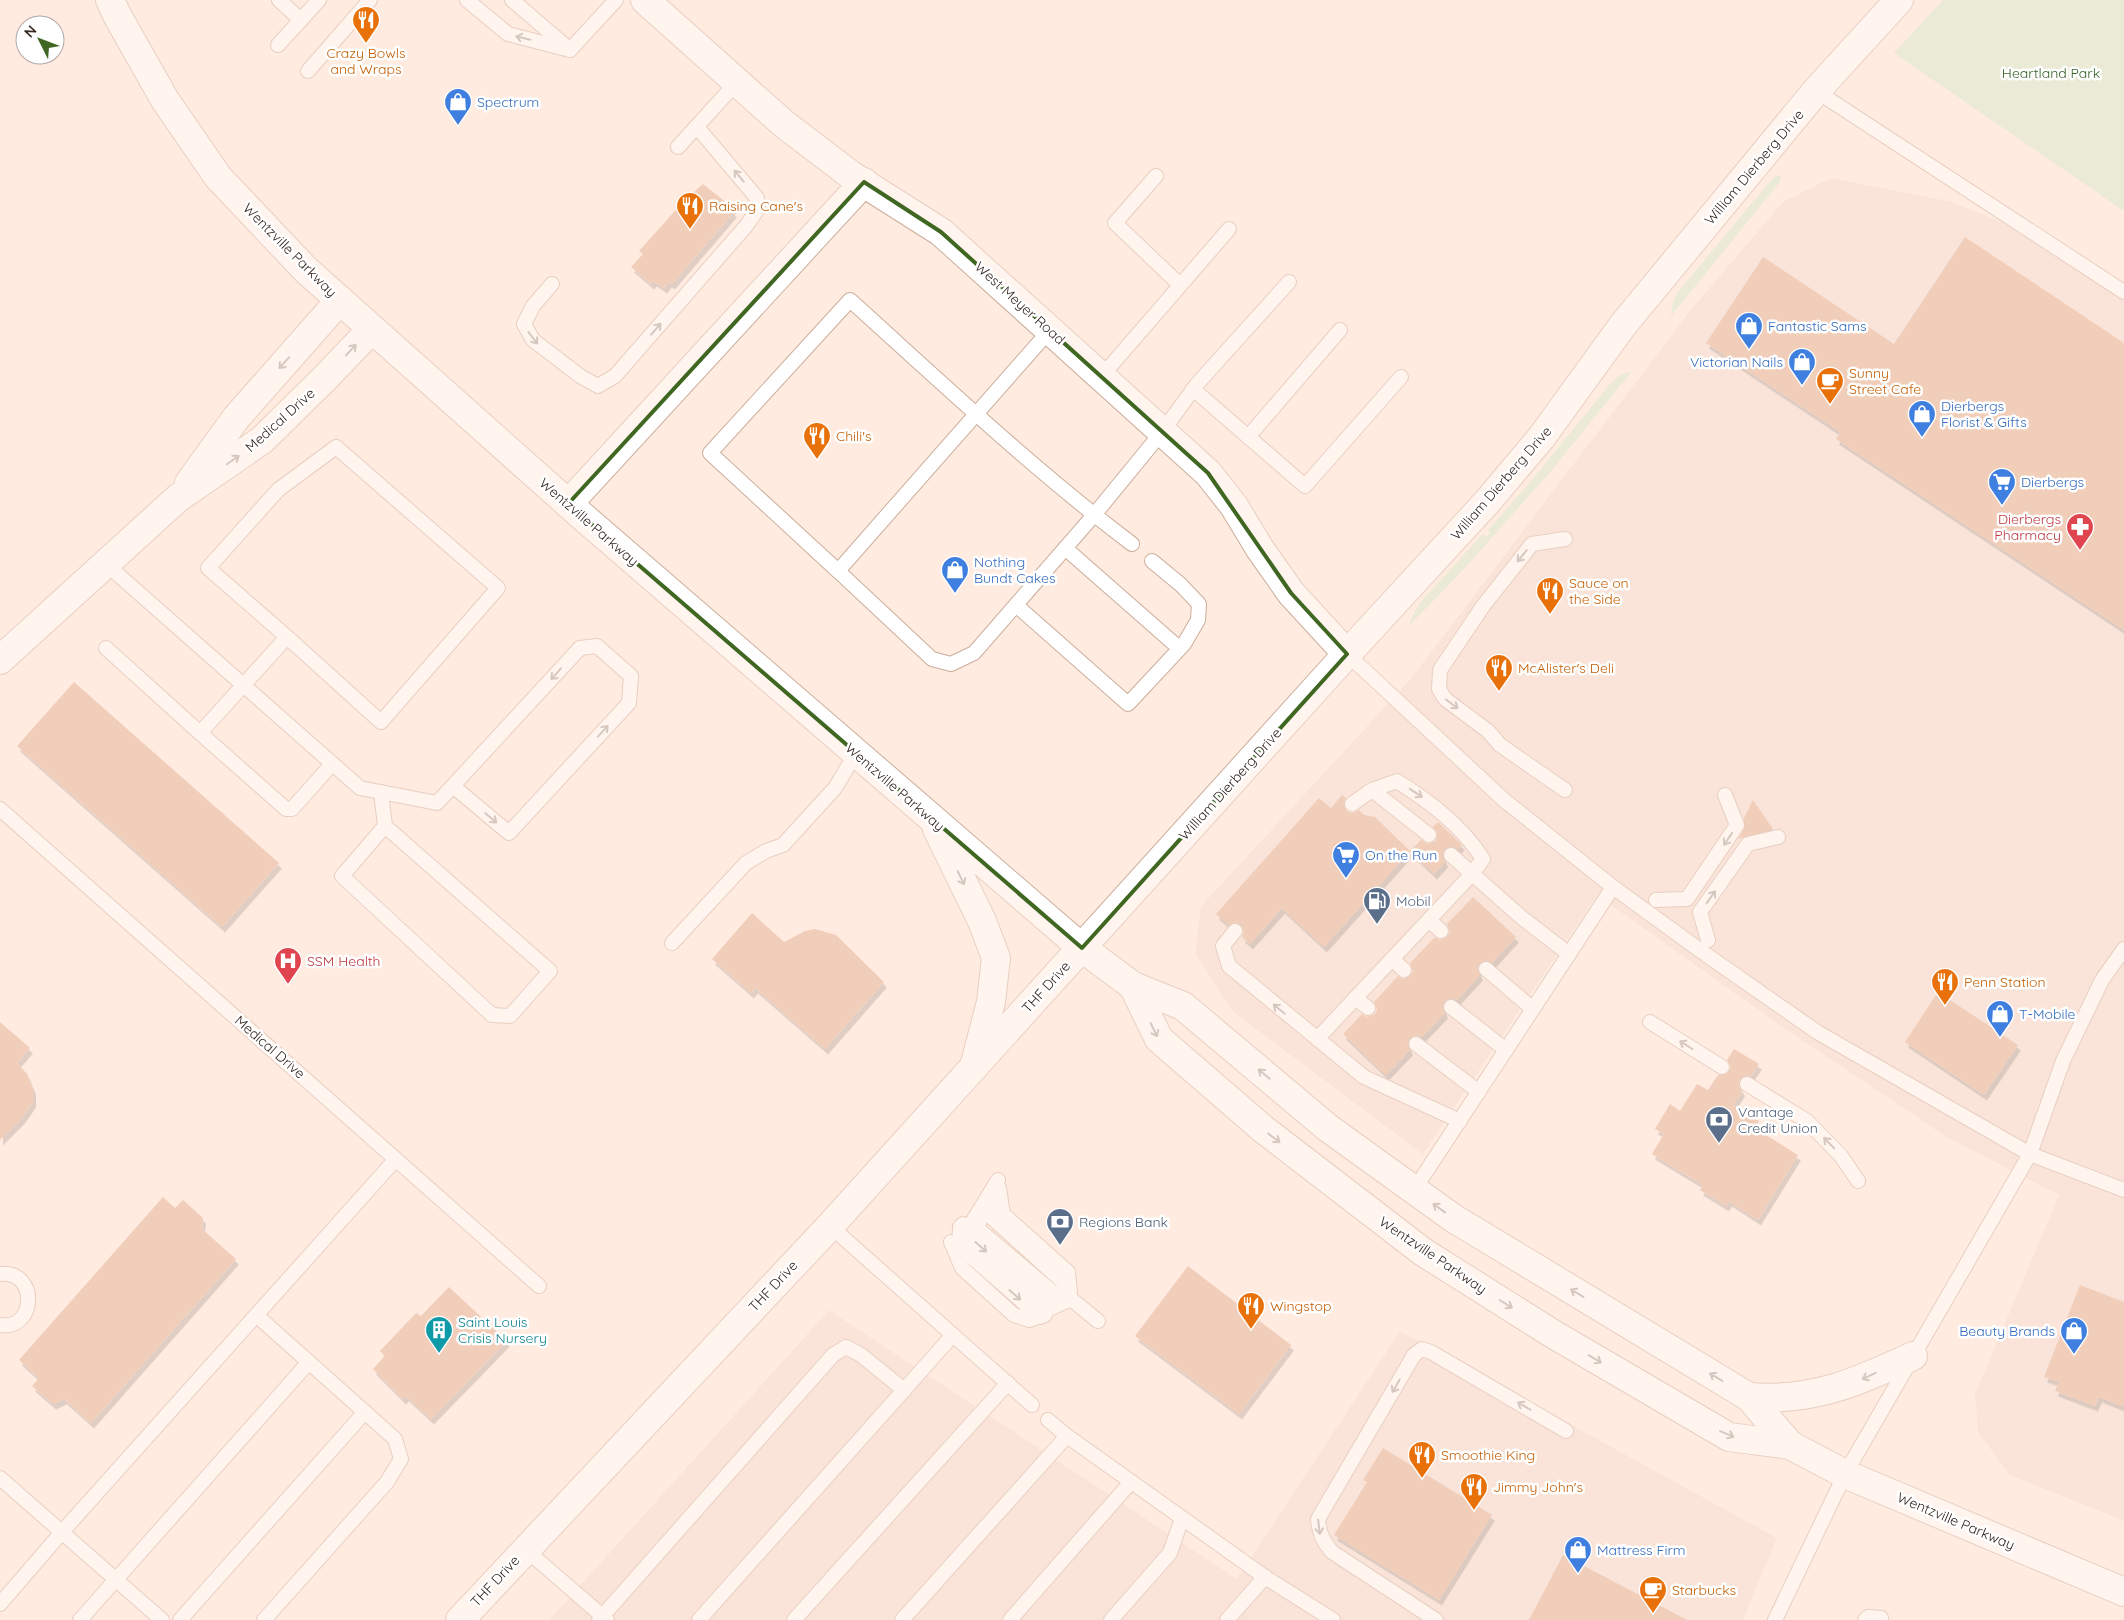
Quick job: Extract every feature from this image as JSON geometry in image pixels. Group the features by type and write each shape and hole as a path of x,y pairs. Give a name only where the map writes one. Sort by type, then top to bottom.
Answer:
{"street":[{"name":"Wentzville Parkway","path":"110,0 165,100 218,178 306,270 568,504 1082,948 1133,986 1183,1006 1328,1128 1453,1218 1749,1397 1790,1445"},
{"name":"West Meyer Road","path":"645,0 784,124 851,175 941,232 1208,473 1234,506 1260,549 1291,594 1347,654"},
{"name":"William Dierberg Drive","path":"1082,948 1487,502 1541,438 1623,326 1816,91 1900,0"},
{"path":"568,504 864,182"},
{"name":"Medical Drive","path":"178,498 236,418 340,300"},
{"name":"Medical Drive","path":"0,660 178,498 262,440 325,378 372,328"},
{"path":"932,818 982,921 996,958 991,1002 974,1067"},
{"name":"THF Drive","path":"460,1620 830,1226 1082,948"},
{"name":"Wentzville Parkway","path":"1133,986 1158,1039 1263,1130 1423,1252 1553,1334 1729,1437 1790,1445 1845,1474 2124,1592"},
{"path":"1749,1397 1772,1399 1818,1394 1860,1381 1913,1356"}],"lane":[{"path":"279,0 301,20"},
{"path":"278,45 319,0"},
{"path":"308,71 370,0"},
{"path":"467,0 508,34 570,50"},
{"path":"512,0 570,50"},
{"path":"570,50 616,0"},
{"path":"678,147 737,82"},
{"path":"1816,91 2124,292"},
{"path":"552,284 533,306 524,324 533,340 580,376 598,386 615,376 758,210 757,198 697,127"},
{"path":"1156,176 1115,223 1180,285"},
{"path":"1101,377 1229,229"},
{"path":"1132,544 1094,515 976,414 850,300 710,453 932,659 951,664 974,653 1017,606 1094,515 1162,432 1193,390 1289,282"},
{"path":"838,571 1050,330"},
{"path":"1248,437 1340,330"},
{"path":"1193,390 1306,486 1401,377"},
{"path":"336,447 498,588 381,722 287,637 208,568 278,490 336,447"},
{"path":"1565,539 1532,544 1483,606 1440,670 1438,689 1445,699 1488,731 1500,746 1565,790"},
{"path":"1066,548 1180,648"},
{"path":"1017,606 1128,704 1180,648 1198,620 1198,604 1181,585 1152,560"},
{"path":"106,564 360,788 437,803 454,787 580,648 597,646 631,676 629,703 509,833 454,787"},
{"path":"200,733 244,687 287,637"},
{"path":"106,648 286,809 292,809 332,764"},
{"path":"1347,654 1504,800 1613,887 1826,1038 2030,1154 2124,1190"},
{"path":"672,943 746,863 766,851 783,845 835,788 856,753"},
{"path":"1317,1039 1429,920 1483,859 1475,846 1459,829 1425,799 1397,781 1372,790 1352,804"},
{"path":"1372,790 1429,835"},
{"path":"381,792 385,826 550,971 510,1016 492,1015 342,876 385,826"},
{"path":"1656,900 1687,899 1703,877 1737,825 1726,795"},
{"name":"Medical Drive","path":"0,809 539,1286"},
{"path":"1708,940 1700,912 1748,844 1778,837"},
{"path":"1451,856 1521,917 1569,954"},
{"path":"1414,1190 1613,887"},
{"path":"1429,920 1441,931"},
{"path":"1235,930 1223,946 1229,966 1364,1077 1460,1121"},
{"path":"1774,1620 1845,1474 2030,1154 2063,1061 2102,980 2124,949"},
{"path":"1392,959 1404,970"},
{"path":"1486,969 1533,1009"},
{"path":"1356,998 1368,1008"},
{"path":"1451,1007 1506,1050"},
{"path":"1650,1022 1722,1067"},
{"path":"1416,1044 1479,1092"},
{"path":"1747,1084 1807,1120 1841,1156 1858,1182"},
{"path":"0,1604 62,1532 396,1160"},
{"path":"998,1180 960,1227 959,1246 1040,1317 1058,1310 1071,1299"},
{"path":"998,1180 1003,1214 1068,1272 1071,1299 1098,1321"},
{"path":"998,1180 977,1228 1062,1300 1071,1299"},
{"path":"830,1226 1032,1405"},
{"path":"0,1274 13,1275 20,1280 26,1286 29,1295 26,1312 20,1319 12,1324 0,1325"},
{"path":"256,1315 395,1439 401,1460 387,1482 264,1620"},
{"path":"699,1620 953,1335"},
{"path":"525,1549 603,1619 833,1355 846,1347 860,1355 904,1390"},
{"path":"1436,1620 1332,1552 1319,1531 1318,1520 1414,1355 1422,1349 1431,1352 1566,1430"},
{"path":"80,1620 308,1362"},
{"path":"794,1620 1008,1383"},
{"path":"180,1620 365,1412"},
{"path":"1048,1420 1067,1436 1265,1577 1332,1620"},
{"path":"902,1620 1067,1436"},
{"path":"1010,1620 1131,1482"},
{"path":"3,1487 62,1532 162,1620"},
{"path":"1111,1620 1170,1553 1182,1518"},
{"path":"1227,1620 1265,1577"},
{"path":"1865,1620 1868,1617 1881,1618"}],"highlighted area":[{"path":"864,182 941,232 1208,473 1291,593 1347,654 1082,948 568,504"}],"shaded area":[{"path":"1831,178 1952,202 2001,222 2124,298 2124,1521 2010,1475 1978,1432 1975,1394 2059,1195 1948,1138 1778,1024 1597,895 1423,1154 1233,1012 1195,953 1201,906 1409,681 1689,312 1783,202"},
{"path":"829,1310 1237,1579 1400,1331 1777,1538 1743,1620 549,1620"}],"green space":[{"name":"Heartland Park","path":"1943,0 2124,0 2124,211 1894,53"},
{"path":"1781,175 1780,182 1671,316 1673,302 1677,293 1767,185 1776,176"},
{"path":"1632,371 1552,470 1465,568 1408,627 1416,609 1424,598 1483,534 1487,537 1490,533 1488,530 1531,481 1610,384 1618,376"}],"building":[{"name":"Raising Cane's","path":"703,184 733,208 731,210 734,212 672,284 669,282 664,288 654,281 651,284 631,267 643,254 639,251 682,203"},
{"path":"1965,237 2124,343 2124,630 1836,439 1840,432 1706,343 1763,257 1894,344"},
{"path":"74,682 279,863 222,927 17,746"},
{"path":"1342,795 1346,798 1343,805 1348,812 1353,813 1359,810 1364,815 1375,817 1410,851 1324,947 1282,908 1250,944 1242,937 1244,932 1241,925 1236,922 1229,925 1216,914 1319,798 1331,808"},
{"path":"1753,800 1773,829 1738,839 1744,829 1744,818"},
{"path":"1438,822 1462,845 1457,849 1452,846 1445,849 1442,854 1445,862 1434,874 1410,851 1421,840 1428,844 1436,841 1437,832 1433,827"},
{"path":"1473,897 1516,937 1492,963 1487,960 1480,963 1477,968 1480,975 1457,1000 1452,998 1444,1001 1442,1006 1445,1013 1422,1037 1417,1035 1409,1038 1407,1043 1410,1050 1386,1075 1343,1034 1362,1014 1367,1017 1375,1014 1377,1009 1374,1002 1398,976 1403,979 1410,976 1413,971 1410,963 1435,937 1440,940 1447,937 1450,932 1447,924"},
{"path":"752,913 784,942 805,931 815,929 836,935 884,982 825,1049 755,988 751,993 712,959"},
{"path":"1938,992 2018,1045 1984,1095 1905,1042"},
{"path":"0,1022 30,1048 17,1063 27,1074 33,1089 33,1102 22,1118 0,1140"},
{"name":"Vantage Credit Union","path":"1734,1049 1759,1064 1751,1076 1747,1075 1740,1079 1738,1084 1742,1091 1733,1105 1759,1121 1755,1128 1798,1155 1758,1220 1729,1201 1726,1206 1700,1190 1703,1185 1652,1154 1664,1134 1655,1129 1670,1104 1680,1111 1697,1084 1708,1090 1718,1075 1726,1074 1731,1067 1727,1060"},
{"path":"163,1197 175,1208 183,1200 203,1218 202,1229 236,1259 91,1423 64,1399 53,1404 32,1386 39,1378 19,1360"},
{"path":"1188,1266 1291,1345 1239,1414 1135,1336"},
{"path":"2080,1285 2124,1302 2124,1407 2099,1397 2095,1406 2055,1391 2059,1382 2044,1377"},
{"name":"Saint Louis Crisis Nursery","path":"449,1287 507,1341 431,1419 406,1396 403,1399 373,1369 385,1356 380,1351 416,1313 421,1316"},
{"path":"1383,1448 1492,1515 1439,1600 1334,1535 1367,1482 1363,1480"},
{"path":"1563,1555 1687,1620 1529,1620"}],"place":[{"name":"Crazy Bowls and Wraps","path":"366,44"},
{"name":"Spectrum","path":"458,126"},
{"name":"Raising Cane's","path":"690,230"},
{"name":"Fantastic Sams","path":"1749,350"},
{"name":"Victorian Nails","path":"1802,386"},
{"name":"Sunny Street Cafe","path":"1830,405"},
{"name":"Dierbergs Florist & Gifts","path":"1922,438"},
{"name":"Chili's","path":"817,460"},
{"name":"Dierbergs","path":"2002,506"},
{"name":"Dierbergs Pharmacy","path":"2080,551"},
{"name":"Nothing Bundt Cakes","path":"955,594"},
{"name":"Sauce on the Side","path":"1550,615"},
{"name":"McAlister's Deli","path":"1499,692"},
{"name":"On the Run","path":"1346,879"},
{"name":"Mobil","path":"1377,925"},
{"name":"SSM Health","path":"288,985"},
{"name":"Penn Station","path":"1945,1006"},
{"name":"T-Mobile","path":"2000,1038"},
{"name":"Vantage Credit Union","path":"1719,1144"},
{"name":"Regions Bank","path":"1060,1246"},
{"name":"Wingstop","path":"1251,1330"},
{"name":"Saint Louis Crisis Nursery","path":"439,1354"},
{"name":"Beauty Brands","path":"2074,1355"},
{"name":"Smoothie King","path":"1422,1479"},
{"name":"Jimmy John's","path":"1474,1511"},
{"name":"Mattress Firm","path":"1578,1574"},
{"name":"Starbucks","path":"1653,1614"}]}
